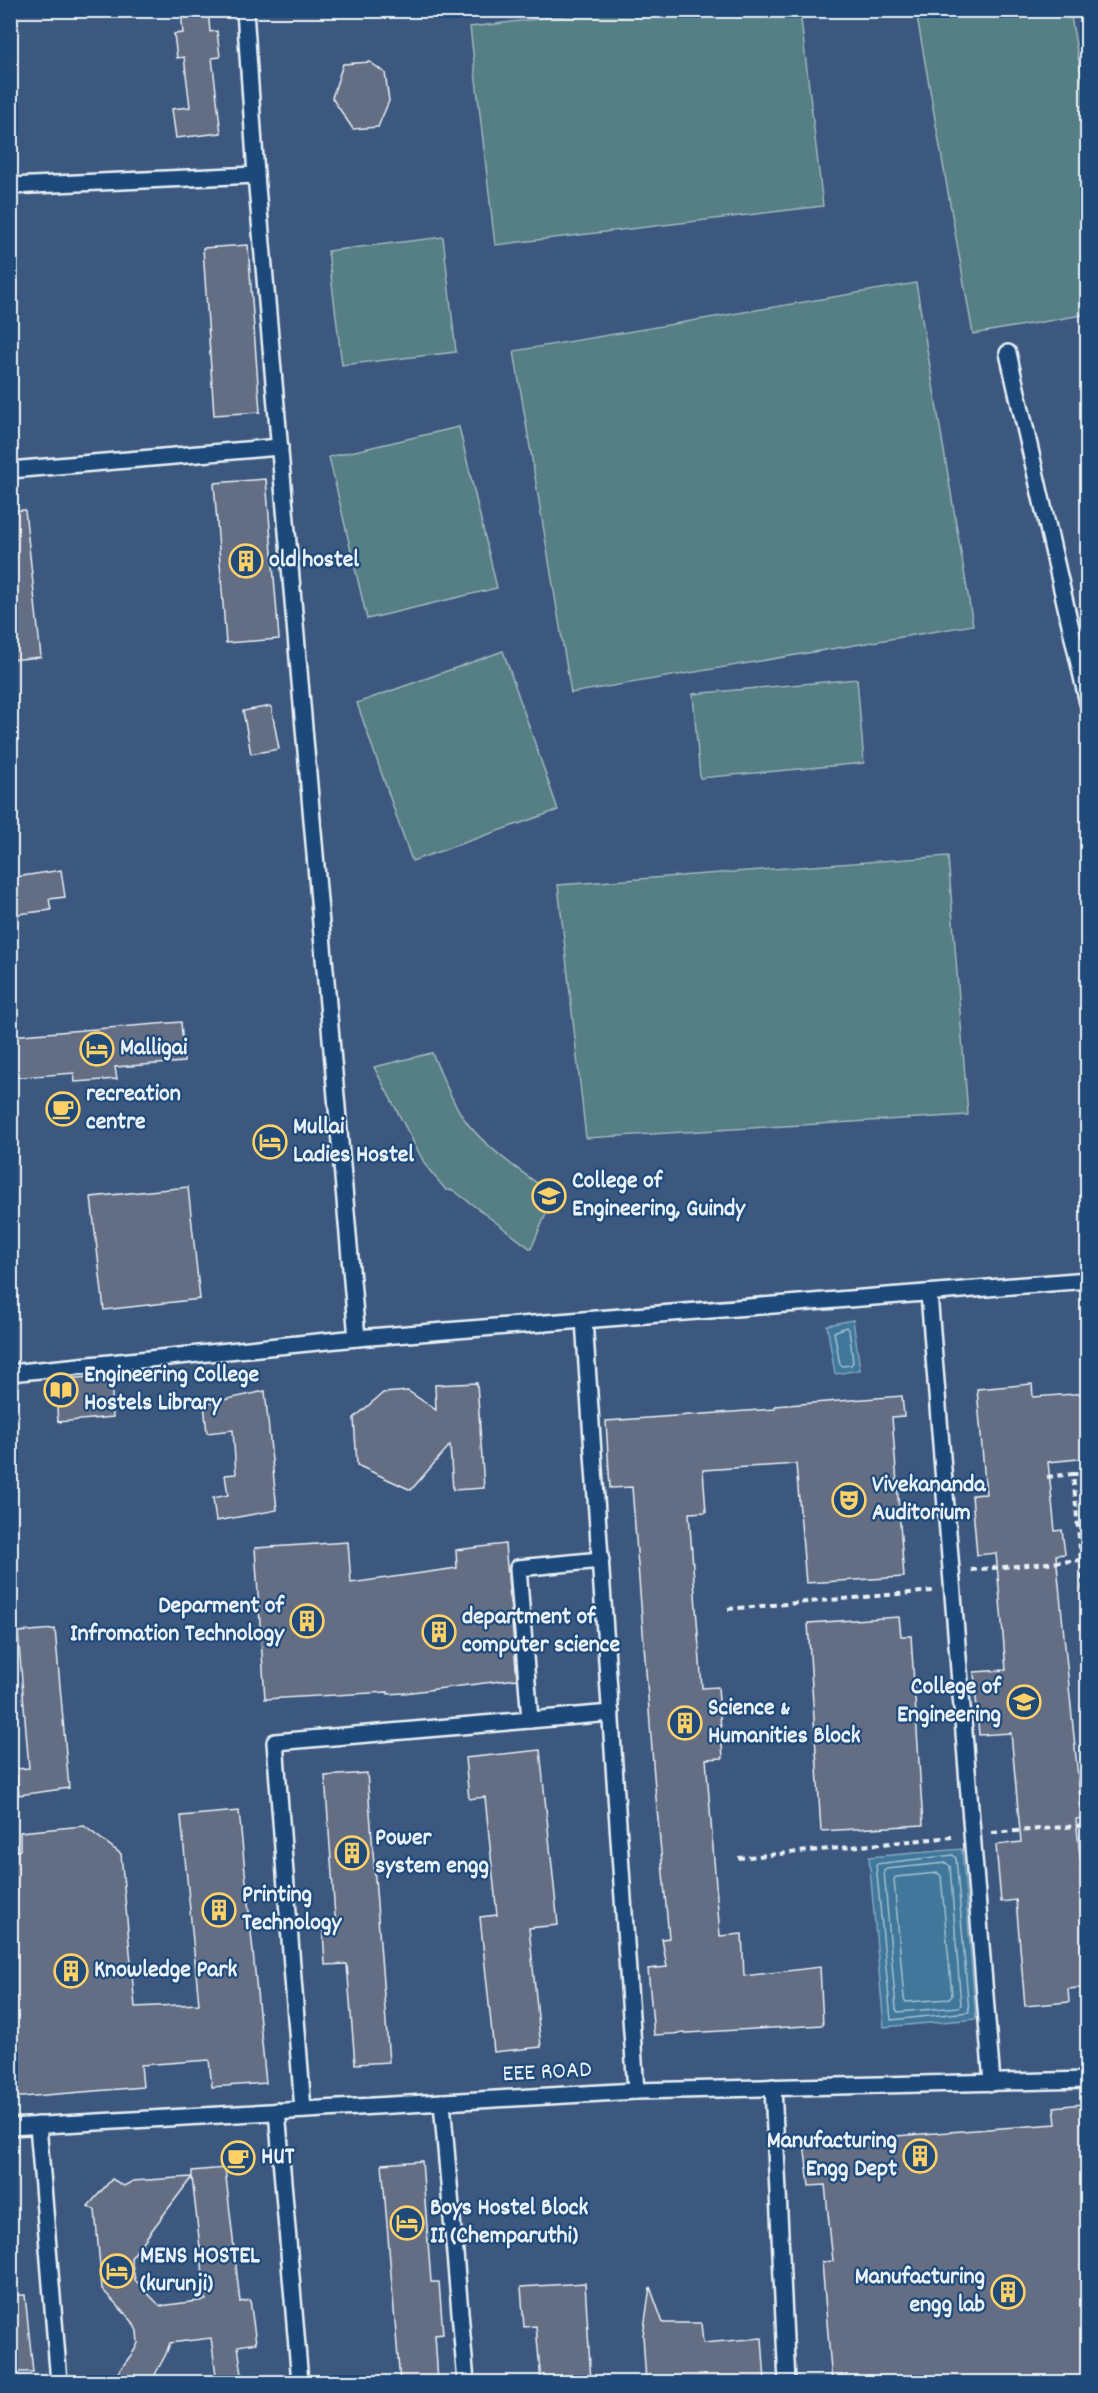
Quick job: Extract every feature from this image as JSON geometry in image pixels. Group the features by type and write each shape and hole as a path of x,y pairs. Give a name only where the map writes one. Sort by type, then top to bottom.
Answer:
{"lane":[{"path":"245,10 256,175 357,1338"},
{"path":"10,186 256,175"},
{"path":"1008,353 1088,703"},
{"path":"10,471 280,447"},
{"path":"10,1373 357,1338 1088,1280"},
{"path":"929,1294 992,2083"},
{"path":"584,1320 636,2091"},
{"path":"530,1720 518,1568 601,1560"},
{"path":"303,2110 275,1742 611,1713"},
{"name":"EEE ROAD","path":"10,2127 636,2091 1088,2080"},
{"path":"772,2088 787,2382"},
{"path":"442,2102 466,2382"},
{"path":"277,2111 300,2382"},
{"path":"38,2125 59,2382"}],"path":[{"path":"1073,1474 1088,1635"},
{"path":"1047,1477 1088,1474"},
{"path":"951,1571 1081,1560"},
{"path":"728,1609 952,1590"},
{"path":"738,1858 1088,1825"}],"shaded area":[{"name":"College of Engineering, Guindy","path":"11,11 1087,11 1087,2382 11,2382"}],"green space":[{"path":"604,11 800,11 823,206 495,245 470,27"},
{"path":"916,11 1070,11 1087,108 1087,314 973,334"},
{"path":"443,237 456,352 342,365 328,251"},
{"path":"916,283 973,625 571,693 514,351"},
{"path":"459,427 497,588 367,619 329,457"},
{"path":"503,651 558,810 412,861 357,703"},
{"path":"857,679 864,763 700,778 693,694"},
{"path":"948,856 968,1115 586,1138 558,885"},
{"path":"432,1053 455,1104 473,1130 506,1160 554,1195 531,1249 453,1190 446,1190 426,1166 374,1067"}],"water":[{"path":"853,1320 860,1370 835,1374 827,1325"},
{"path":"962,1849 976,2019 884,2027 869,1857"}],"building":[{"path":"181,10 208,10 210,32 217,31 220,57 212,58 221,133 176,138 172,109 190,107 184,57 177,58 174,34 183,33"},
{"path":"370,62 385,73 389,101 378,127 353,129 332,98 343,64"},
{"path":"248,245 260,412 214,415 203,248"},
{"name":"old hostel","path":"266,479 279,639 226,643 214,483"},
{"path":"25,510 41,657 10,660 10,511"},
{"path":"271,706 279,749 251,754 243,711"},
{"path":"61,870 65,897 49,899 51,910 10,915 10,878"},
{"name":"Malligai","path":"181,1022 184,1062 115,1067 117,1079 75,1082 74,1073 10,1078 10,1036"},
{"path":"188,1187 200,1299 104,1310 91,1197"},
{"path":"111,1375 113,1417 58,1422 55,1380"},
{"path":"477,1383 484,1488 453,1490 450,1445 411,1490 357,1465 354,1418 383,1393 408,1391 436,1410 435,1385"},
{"name":"College of Engineering","path":"1032,1384 1033,1397 1088,1393 1088,1458 1048,1462 1055,1531 1062,1530 1065,1554 1056,1555 1082,1818 1076,1819 1088,1926 1088,1987 1068,1989 1069,2002 1025,2006 1016,1900 1001,1902 996,1845 1021,1842 1011,1733 979,1735 974,1672 1006,1670 996,1553 977,1555 972,1495 986,1494 977,1389"},
{"path":"265,1391 277,1510 216,1521 213,1498 228,1495 225,1475 236,1474 233,1430 207,1433 204,1404"},
{"name":"Science & Humanities Block","path":"902,1396 904,1416 892,1417 904,1577 806,1583 796,1464 703,1470 706,1512 689,1513 702,1688 718,1687 723,1758 706,1759 720,1936 742,1934 744,1976 820,1967 823,2025 654,2035 648,1969 667,1967 662,1939 669,1938 632,1487 610,1488 606,1421 775,1409 775,1406"},
{"path":"348,1542 351,1583 457,1568 456,1550 505,1544 517,1679 404,1693 265,1699 255,1548"},
{"path":"899,1617 901,1636 911,1636 923,1825 821,1831 808,1623"},
{"path":"55,1629 69,1788 19,1795 16,1769 29,1768 18,1632"},
{"path":"540,1750 558,1925 529,1928 541,2047 494,2052 480,1917 497,1915 485,1797 469,1799 465,1758"},
{"name":"Power system engg","path":"367,1773 389,2062 355,2064 347,1964 325,1965 323,1931 336,1930 325,1776"},
{"name":"Knowledge Park","path":"239,1811 266,2083 212,2087 209,2060 141,2065 143,2087 10,2098 10,1852 20,1850 20,1832 84,1826 121,1854 135,2007 199,2004 181,1816"},
{"path":"1082,2104 1086,2144 1088,2143 1088,2382 832,2382 822,2262 833,2261 825,2185 809,2186 804,2143 1056,2124 1054,2107"},
{"name":"Boys Hostel Block II (Chemparuthi)","path":"422,2161 431,2282 439,2282 443,2334 435,2335 438,2382 400,2382 382,2164"},
{"path":"225,2168 240,2302 250,2300 256,2343 238,2346 243,2382 217,2382 211,2338 170,2343 151,2382 111,2382 134,2351 138,2343 137,2331 132,2321 102,2289 95,2210 88,2206 112,2179 124,2186 133,2181 192,2177 192,2171","holes":["192,2177 206,2300 160,2306 135,2280 131,2258"]},
{"path":"585,2283 591,2382 541,2382 536,2326 524,2327 521,2287"},
{"path":"650,2287 663,2323 701,2323 703,2343 762,2338 765,2382 646,2382 643,2335"},
{"path":"10,2295 25,2295 33,2372 10,2372"}],"place":[{"name":"old hostel","path":"246,561"},
{"name":"Malligai","path":"97,1049"},
{"name":"recreation centre","path":"63,1109"},
{"name":"Mullai Ladies Hostel","path":"270,1142"},
{"name":"College of Engineering, Guindy","path":"549,1196"},
{"name":"Engineering College Hostels Library","path":"61,1390"},
{"name":"Vivekananda Auditorium","path":"849,1500"},
{"name":"Deparment of Infromation Technology","path":"307,1621"},
{"name":"department of computer science","path":"439,1632"},
{"name":"College of Engineering","path":"1024,1702"},
{"name":"Science & Humanities Block","path":"685,1723"},
{"name":"Power system engg","path":"352,1853"},
{"name":"Printing Technology","path":"219,1910"},
{"name":"Knowledge Park","path":"71,1971"},
{"name":"Manufacturing Engg Dept","path":"920,2156"},
{"name":"HUT","path":"238,2158"},
{"name":"Boys Hostel Block II (Chemparuthi)","path":"407,2223"},
{"name":"MENS HOSTEL (kurunji)","path":"117,2271"},
{"name":"Manufacturing engg lab","path":"1008,2292"}]}
